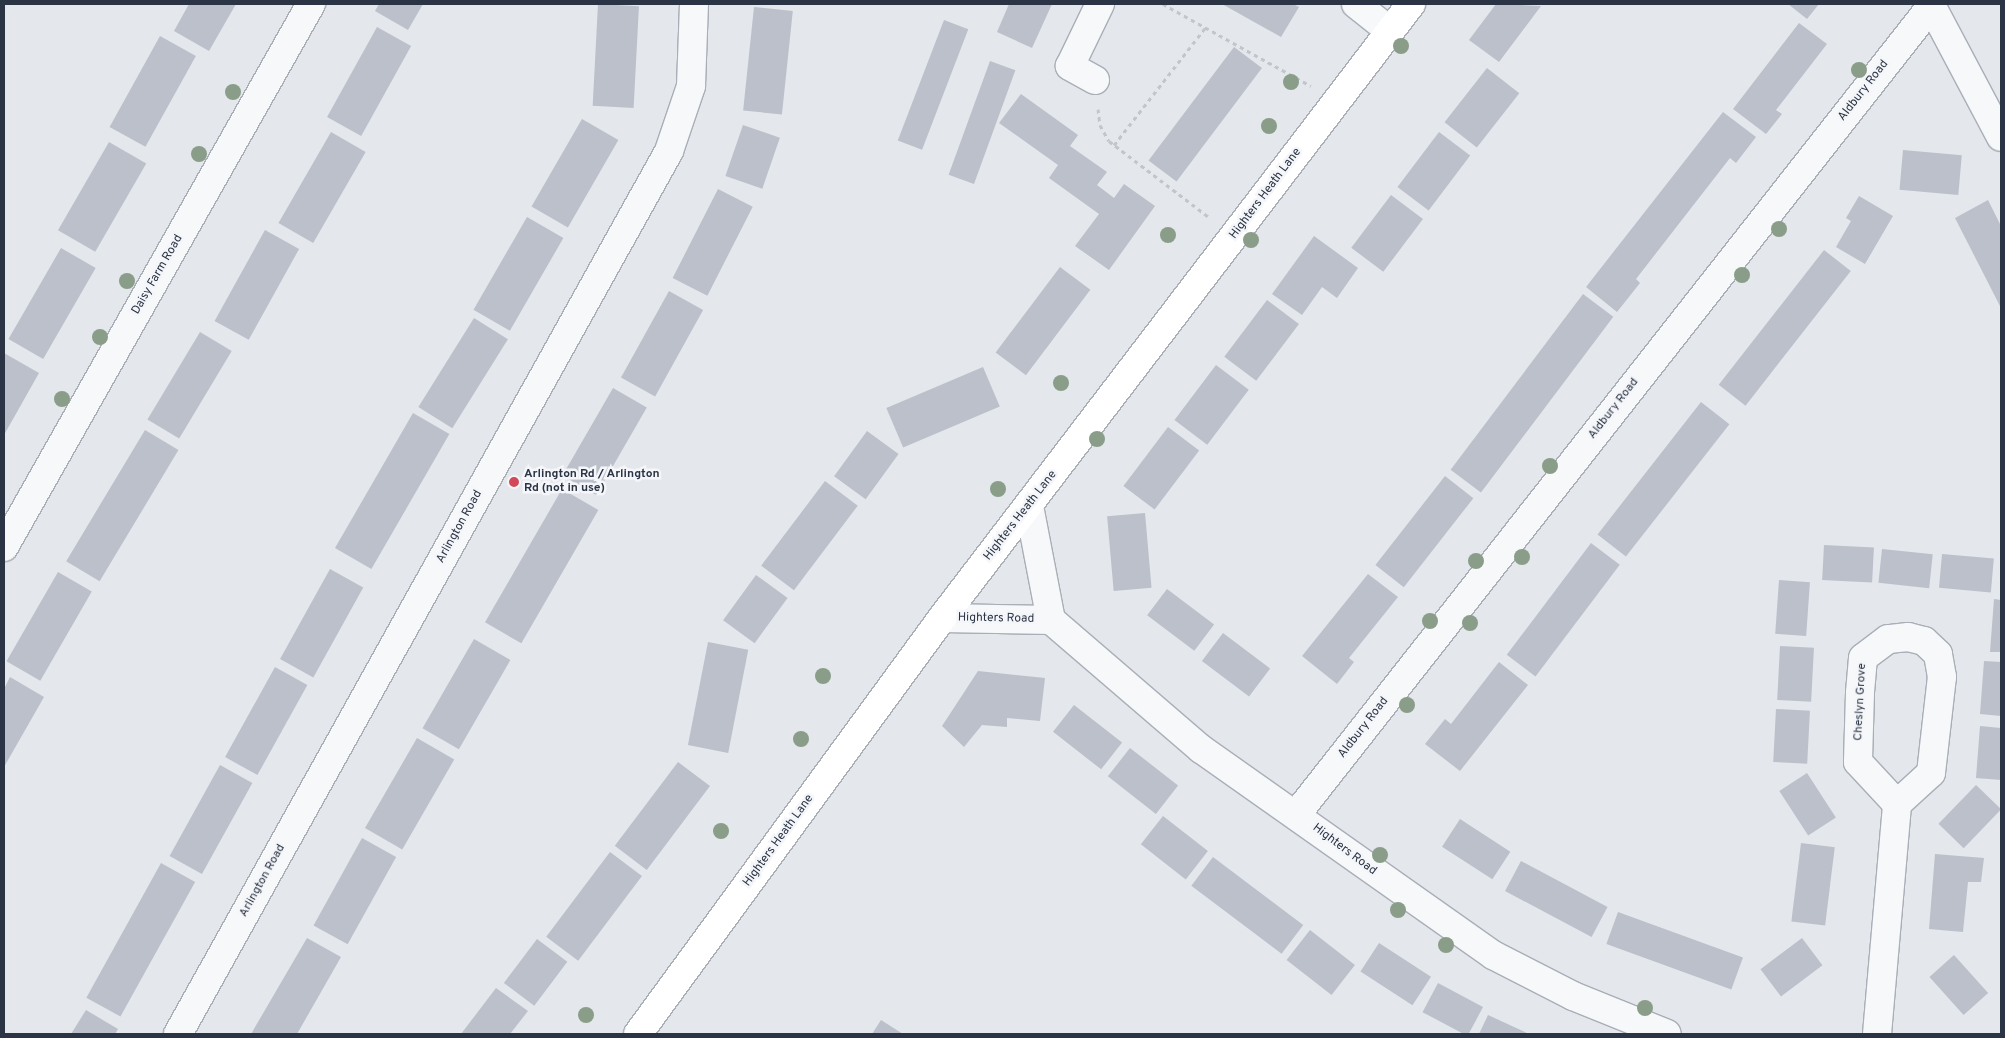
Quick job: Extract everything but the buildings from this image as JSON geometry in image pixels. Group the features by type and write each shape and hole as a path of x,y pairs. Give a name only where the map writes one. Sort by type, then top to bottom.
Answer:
{"street":[{"name":"Daisy Farm Road","path":"4,547 312,4"},
{"name":"Arlington Road","path":"178,1034 669,151 691,86 694,4"},
{"path":"1095,80 1070,66 1100,4"},
{"path":"1356,4 1390,31"},
{"name":"Highters Heath Lane","path":"638,1034 942,618 1411,4"},
{"path":"1932,4 2001,137"},
{"name":"Aldbury Road","path":"1296,815 1932,4"},
{"name":"Highters Road","path":"1029,506 1051,620 1201,749 1296,815 1389,884 1493,955 1573,996 1667,1034"},
{"name":"Highters Road","path":"942,618 1051,620"},
{"name":"Cheslyn Grove","path":"1908,637 1924,642 1938,654 1942,677 1930,773 1897,804 1858,762 1860,693 1863,658 1888,639 1908,637"},
{"path":"1877,1034 1897,804"}],"path":[{"path":"1163,4 1337,100"},
{"path":"1114,146 1206,27"},
{"path":"1095,80 1100,125 1114,146 1234,236"}],"place":[{"name":"Arlington Rd / Arlington Rd (not in use)","path":"514,482"}]}
